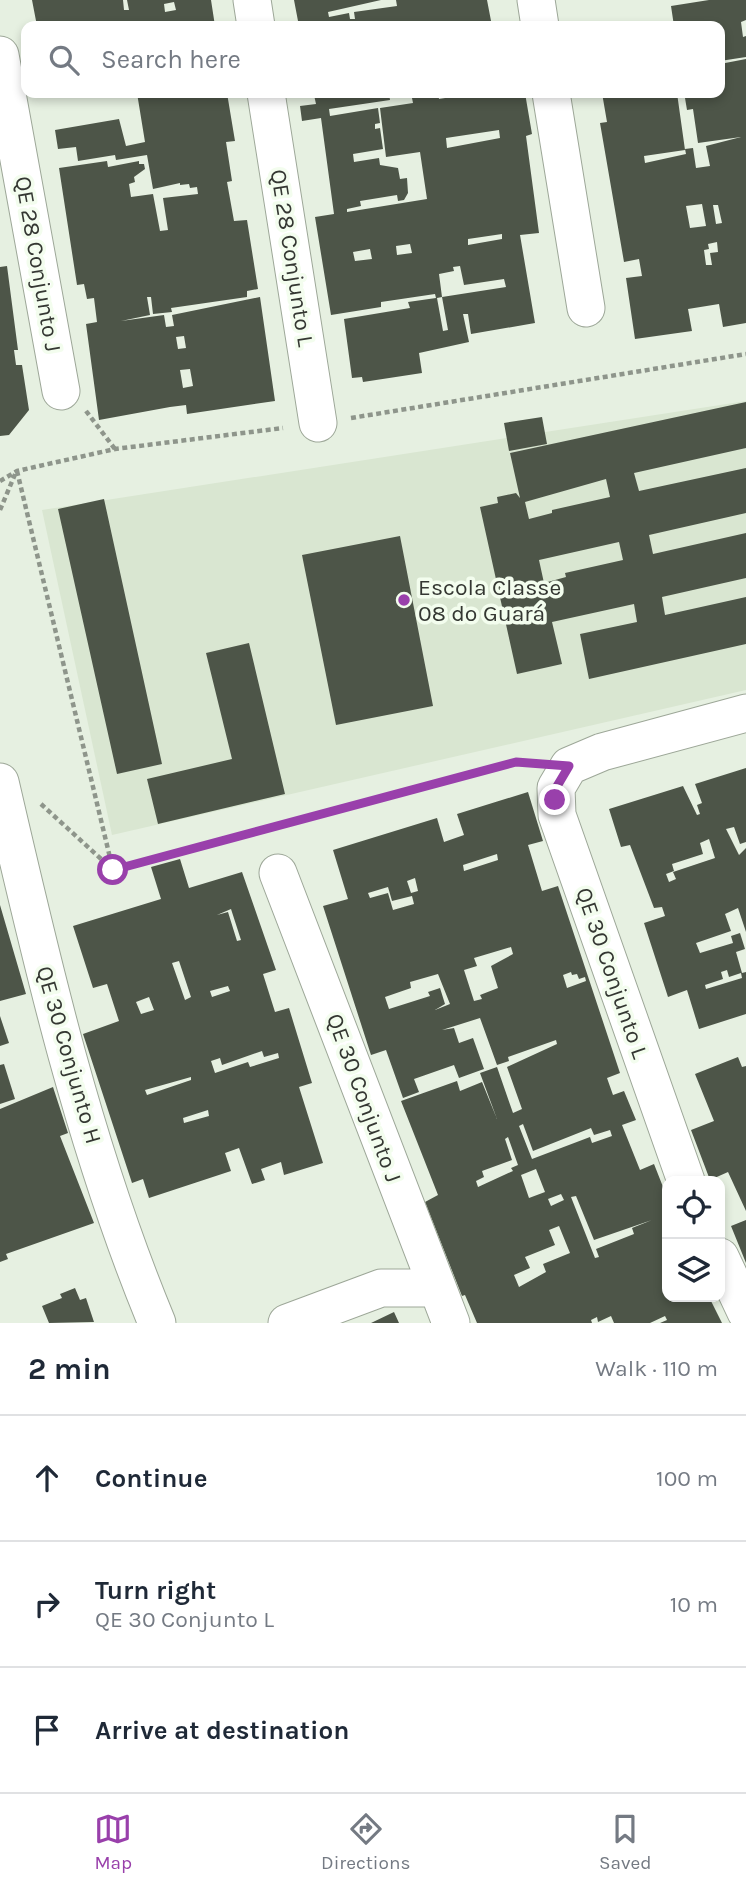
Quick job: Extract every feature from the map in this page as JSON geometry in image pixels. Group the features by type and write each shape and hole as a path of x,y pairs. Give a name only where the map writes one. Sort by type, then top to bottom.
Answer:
{"street":[{"path":"252,0 255,21"},
{"path":"536,0 539,21"},
{"name":"QE 28 Conjunto J","path":"0,55 61,391"},
{"name":"QE 28 Conjunto L","path":"268,98 318,424"},
{"path":"552,98 586,308"},
{"path":"569,766 602,752 746,713"},
{"name":"QE 30 Conjunto L","path":"569,766 556,788 557,815 684,1176"},
{"name":"QE 30 Conjunto H","path":"15,788 40,954 89,1125 157,1323"},
{"name":"QE 30 Conjunto J","path":"278,873 451,1323"},
{"path":"725,1268 746,1312"},
{"path":"287,1323 382,1288 436,1288"}],"path":[{"path":"0,481 17,471 115,449 318,424 746,354"},
{"path":"61,391 91,414 115,449"},
{"path":"0,510 17,471"},
{"path":"17,471 113,870"},
{"path":"113,870 516,762 569,766"},
{"path":"15,788 113,870"}],"shaded area":[{"name":"Escola Classe 08 do Guará","path":"746,401 746,690 112,835 42,510"}],"building":[{"path":"32,0 123,0 124,10 129,10 127,0 211,0 214,21 36,21","holes":["174,2 176,10 165,12 164,4"]},
{"path":"294,0 381,0 328,12 329,17 349,13 350,19 355,19 354,12 397,6 396,0 487,0 491,21 298,21"},
{"path":"709,0 746,0 746,20 741,22 743,37 746,36 746,57 725,60 725,21 673,21 671,6"},
{"path":"746,59 746,323 723,327 719,304 688,309 692,331 635,339 626,278 642,276 639,259 624,262 600,123 607,122 603,98 678,98 685,150 644,156 645,163 686,154 685,149 693,148 696,168 710,166 706,146 741,137 698,143 693,109 687,110 685,98 725,98 725,63","holes":["702,204 706,226 690,228 686,206","713,205 718,205 722,223 716,224","717,242 718,252 710,253 712,265 706,265 704,250 709,249 708,244"]},
{"path":"138,98 228,98 235,141 226,142 232,181 227,182 234,221 247,220 258,289 247,291 247,297 171,308 172,312 153,314 151,297 147,297 150,315 121,321 164,315 166,327 174,326 172,315 260,297 275,401 187,414 186,405 99,420 86,324 97,322 94,298 87,299 84,284 77,285 59,168 107,161 108,167 139,161 139,164 144,164 145,169 134,177 135,182 129,184 131,197 153,194 160,231 168,230 163,198 198,194 197,187 190,188 189,184 180,183 153,189 147,155 116,160 115,155 78,161 76,147 58,149 55,130 119,119 126,146 145,142","holes":["184,336 186,348 178,349 176,337","190,369 193,386 183,388 180,370"]},
{"path":"315,98 390,98 329,109 330,116 378,108 380,123 375,124 375,129 380,128 383,149 353,154 354,162 379,158 380,165 398,168 400,179 407,178 408,193 404,200 398,201 397,195 360,201 361,206 347,209 347,212 427,199 420,152 386,157 380,108 413,103 412,98 526,98 532,134 526,136 539,233 520,235 535,323 471,334 468,314 463,314 469,342 419,353 422,373 363,382 362,377 352,378 344,319 410,308 408,302 436,298 435,294 381,302 381,307 331,315 315,217 334,214 321,118 302,121 300,106 316,104","holes":["499,130 500,138 447,148 446,138","502,234 502,239 468,245 468,239","410,244 412,253 397,255 396,246","370,249 372,259 355,261 353,252","460,266 464,285 504,279 506,287 442,297 439,274 454,271 453,267","442,297 448,330 443,331 437,298"]},
{"path":"7,266 18,350 14,350 16,365 22,365 29,410 9,435 0,436 0,267"},
{"path":"746,402 746,448 634,473 639,491 746,468 746,513 649,535 653,554 746,533 746,578 662,597 665,615 746,597 746,644 589,679 580,634 637,622 634,604 552,622 562,664 517,674 480,507 498,503 497,497 516,493 520,498 510,453","holes":["606,479 610,497 552,510 552,513 529,519 525,502","619,542 623,560 565,573 566,577 544,583 539,560"]},
{"path":"542,417 547,444 509,451 504,423"},
{"path":"104,499 162,764 117,774 58,509"},
{"path":"400,536 433,706 336,725 302,555"},
{"path":"249,643 285,794 158,824 147,779 232,759 206,653"},
{"path":"746,768 746,842 740,844 734,827 726,829 739,855 746,848 746,932 738,908 725,914 731,931 696,943 700,953 733,943 731,936 740,933 745,949 736,952 742,973 746,972 746,1014 699,1029 687,990 668,997 644,923 665,916 662,907 654,908 630,845 621,847 609,809 683,786 697,815 700,814 697,805 702,803 695,784","holes":["709,839 715,858 673,872 676,879 669,882 666,874 674,871 672,864 703,854 700,843","727,970 729,977 741,973 742,978 706,989 705,985 723,979 721,972"]},
{"path":"528,792 543,841 528,845 542,891 558,886 620,1073 607,1078 613,1095 624,1091 636,1120 622,1125 640,1170 654,1164 662,1184 662,1302 712,1302 722,1323 660,1323 667,1320 665,1316 650,1323 614,1323 611,1316 598,1322 597,1317 591,1320 592,1323 477,1323 465,1295 462,1296 425,1202 438,1195 401,1101 457,1081 460,1091 482,1082 497,1119 480,1073 497,1067 513,1113 522,1109 507,1067 557,1044 556,1040 508,1057 509,1061 497,1065 480,1018 442,1030 454,1028 459,1043 473,1038 484,1069 459,1078 454,1065 414,1079 419,1092 403,1098 386,1050 371,1055 323,906 348,899 333,850 437,818 444,842 464,835 457,814","holes":["497,854 498,860 464,871 463,865","415,878 418,891 411,893 407,881","388,887 392,901 412,896 414,904 393,910 388,893 370,898 368,893","511,947 513,954 491,966 498,988 480,995 482,999 474,1001 464,970 477,966 474,958","571,972 572,975 577,974 579,979 585,977 586,981 567,988 563,975","438,974 450,1004 435,1010 445,1004 440,988 428,992 430,996 389,1009 385,997 411,988 410,982","523,1124 533,1151 591,1128 594,1135 610,1130 612,1136 592,1143 590,1137 532,1159 519,1126","508,1137 518,1165 511,1168 513,1171 478,1187 476,1181 484,1177 482,1171 512,1160 505,1139","536,1169 545,1192 529,1198 521,1175","561,1194 564,1200 551,1206 548,1199","576,1196 594,1240 652,1220 632,1228 634,1234 596,1249 599,1257 595,1258 571,1197","559,1226 570,1253 543,1264 546,1272 519,1287 514,1275 530,1268 525,1257 555,1245 549,1230"]},
{"path":"180,859 189,888 242,872 276,970 263,974 275,1012 289,1008 312,1083 299,1087 323,1163 284,1175 281,1162 261,1169 265,1180 252,1184 239,1148 225,1153 231,1171 149,1198 143,1179 132,1183 83,1034 119,1021 107,984 93,988 73,926 161,899 151,867","holes":["231,909 241,940 237,941 228,912 217,915","179,961 191,997 185,1000 172,963","228,986 230,991 212,997 210,991","149,997 154,1010 141,1014 136,1002","262,1051 264,1057 278,1053 279,1058 250,1067 248,1062 215,1073 211,1061 220,1058 222,1065","191,1077 191,1080 147,1095 145,1090","208,1110 209,1116 184,1123 183,1118"]},
{"path":"0,905 26,994 0,1001"},
{"path":"0,1016 9,1043 0,1046"},
{"path":"738,1057 742,1067 746,1066 746,1211 728,1172 719,1176 708,1176 691,1130 714,1121 695,1074"},
{"path":"4,1064 15,1099 0,1104 0,1065"},
{"path":"53,1087 68,1133 60,1136 94,1223 6,1254 8,1259 0,1262 0,1109"},
{"path":"746,1220 746,1263 731,1226"},
{"path":"75,1288 80,1300 86,1298 94,1322 49,1323 42,1306 62,1298 60,1294"},
{"path":"394,1312 399,1323 371,1323"}],"place":[{"name":"Escola Classe 08 do Guará","path":"404,600"}],"route":[{"path":"113,870 516,762 569,766 556,788 555,800"}]}
